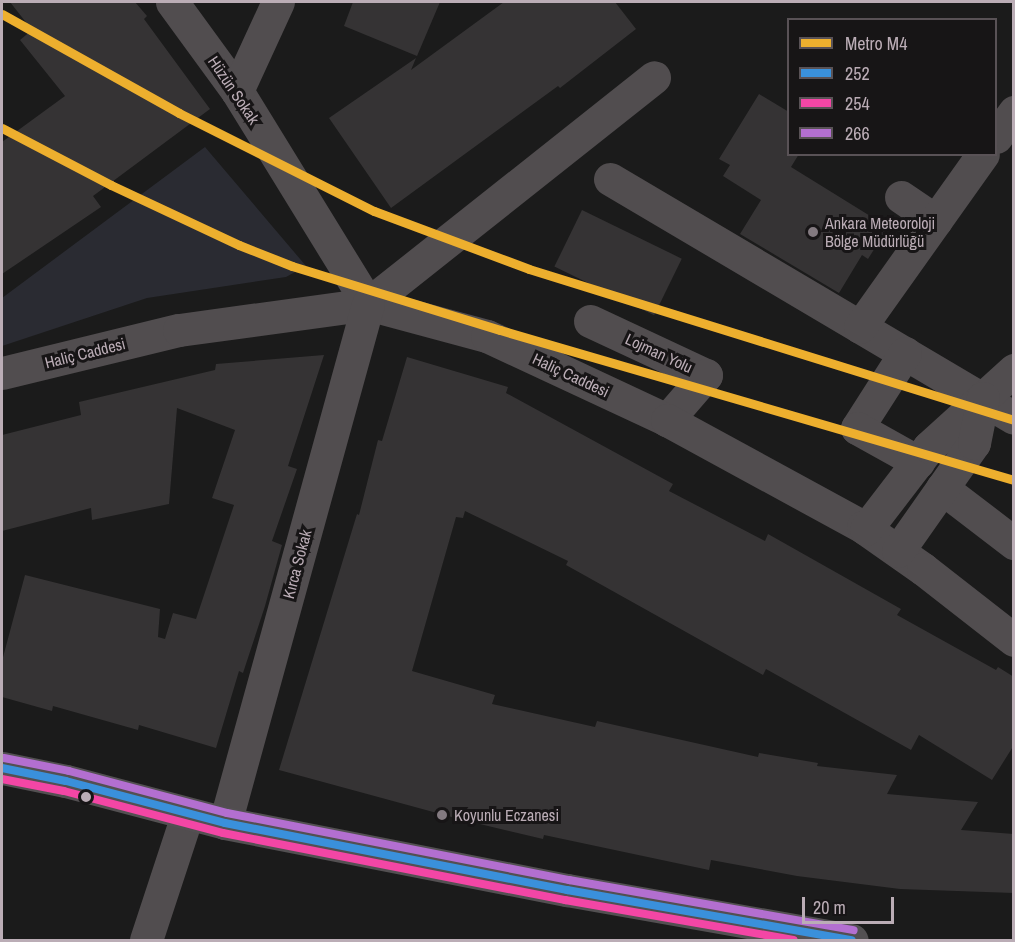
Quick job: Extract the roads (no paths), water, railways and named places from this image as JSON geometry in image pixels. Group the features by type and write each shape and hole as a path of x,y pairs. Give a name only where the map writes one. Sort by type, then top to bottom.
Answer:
{"main road":[{"path":"2,768 66,781 225,824 567,890 852,940"}],"street":[{"name":"Hüzün Sokak","path":"172,2 237,91 368,304"},
{"path":"237,91 278,2"},
{"path":"368,304 654,77"},
{"path":"997,136 1014,112"},
{"path":"860,327 982,156"},
{"path":"610,179 1014,418"},
{"path":"901,197 936,221"},
{"name":"Haliç Caddesi","path":"2,373 179,330 368,304 487,336 667,420 866,530 898,551 1014,640"},
{"name":"Kırca Sokak","path":"225,824 368,304"},
{"name":"Lojman Yolu","path":"590,321 706,375 667,420"},
{"path":"905,353 857,428 918,462"},
{"path":"866,530 929,447 1014,370"},
{"path":"898,551 974,443 983,398"},
{"path":"942,488 1014,543"},
{"path":"146,940 187,815"}],"metro line":[{"name":"M4","path":"2,14 179,113 374,211 529,269 1014,420"},
{"name":"M4","path":"2,128 111,185 239,245 292,266 500,330 1014,480"}],"place":[{"name":"Ankara Meteoroloji Bölge Müdürlüğü","path":"813,232"},
{"name":"Koyunlu Eczanesi","path":"442,815"}]}
